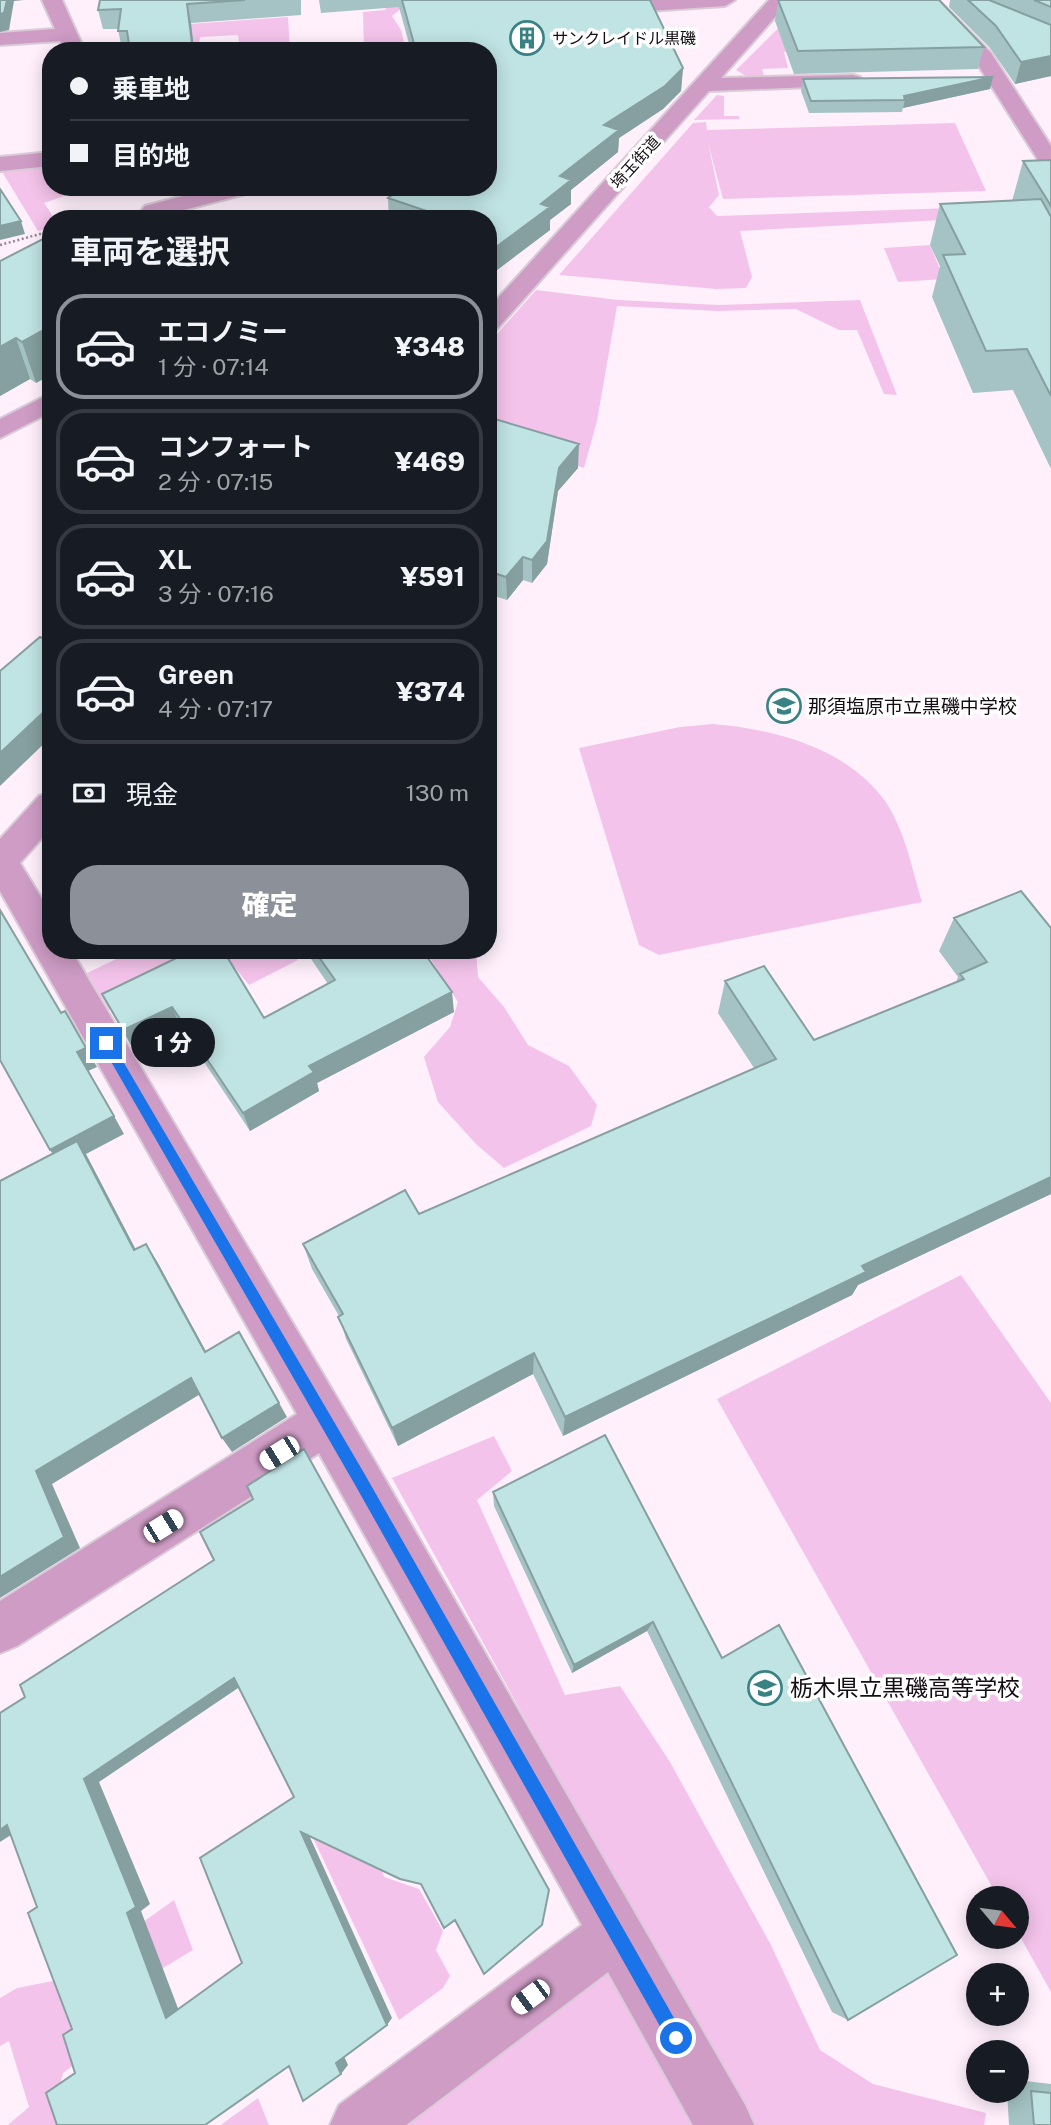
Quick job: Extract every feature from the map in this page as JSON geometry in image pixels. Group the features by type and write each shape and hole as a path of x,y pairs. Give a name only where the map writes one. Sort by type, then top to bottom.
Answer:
{"street":[{"path":"0,39 71,42 52,0"},
{"path":"648,5 725,0"},
{"name":"埼玉街道","path":"497,314 780,0"},
{"path":"927,0 971,39 998,78 1041,130 1051,163"},
{"path":"970,78 998,78"},
{"path":"705,85 872,81"},
{"path":"0,164 42,160"},
{"path":"171,210 216,196"},
{"path":"0,430 42,406"},
{"path":"42,816 0,861 42,932"},
{"path":"58,959 359,1478 725,2125"},
{"path":"0,1629 325,1423"},
{"path":"359,2125 616,1933"}],"path":[{"path":"0,245 42,233"}],"shaded area":[{"path":"807,0 894,45 784,52 788,68 762,69 765,78 751,79 736,70"},
{"path":"388,4 403,7 392,16 401,30 404,42 364,42 363,12 385,10"},
{"path":"288,17 289,42 239,42 238,35 200,37 199,42 176,42 175,25"},
{"path":"717,95 724,96 724,116 739,116 739,119 694,120"},
{"path":"706,122 707,130 955,123 986,191 723,199 708,143 719,195 709,207 717,216 1010,206 1015,216 740,231 752,277 746,288 716,289 559,275 693,123"},
{"path":"42,167 42,196 65,196 44,203 49,210 42,210 42,230 38,231 1,170"},
{"path":"930,245 944,279 898,282 884,248"},
{"path":"536,290 618,300 719,305 860,300 897,395 884,394 857,330 839,330 796,309 717,311 617,306 597,421 584,468 497,437 497,334"},
{"path":"713,724 760,731 808,744 851,767 869,783 892,812 907,850 922,902 659,955 639,945 579,748 680,727"},
{"path":"116,959 214,959 109,1010 87,973"},
{"path":"228,959 298,960 249,985"},
{"path":"431,959 477,959 478,977 504,1007 528,1045 569,1066 597,1105 591,1126 504,1168 476,1144 438,1102 424,1057 450,1027 458,1002"},
{"path":"961,1275 1051,1403 1051,1992 1028,1950 1029,1886 992,1886 717,1399"},
{"path":"494,1436 512,1471 477,1500 565,1695 620,1686 670,1762 771,1945 820,2050 873,2084 986,2113 984,2125 402,2125 642,1930 392,1478"},
{"path":"273,1753 371,1832 384,1877 419,1889 443,1931 436,1950 450,1976 443,1988 399,2020"},
{"path":"174,1900 193,1950 83,2016 79,2061 63,2073 59,2089 71,2125 8,2125 29,2107 9,2041 0,2046 0,1998 17,1988 63,1979"},
{"path":"258,2098 269,2125 222,2125 222,2124"}],"building":[{"path":"0,0 7,0 4,13 0,14"},
{"path":"100,0 245,0 187,4 192,42 129,42 127,31 118,31 121,9 98,10"},
{"path":"402,0 650,0 683,68 665,86 604,125 619,130 560,176 571,180 541,204 550,207 497,246 497,210 423,210 388,198 497,196 497,42 414,42"},
{"path":"778,0 939,0 984,47 798,51"},
{"path":"968,0 989,0 1051,25 1051,56 1021,62 996,26"},
{"path":"1034,0 1051,0 1051,7"},
{"path":"993,77 904,96 905,100 811,101 803,79"},
{"path":"1051,160 1051,206 1023,161"},
{"path":"0,189 21,221 0,226"},
{"path":"1041,199 1051,217 1051,396 1027,349 986,351 943,255 965,254 940,204"},
{"path":"42,240 42,331 22,342 16,338 0,347 0,261"},
{"path":"497,420 579,444 559,468 547,541 532,560 523,557 506,577 497,574"},
{"path":"42,638 42,713 0,753 0,671"},
{"path":"1021,891 1051,928 1051,1177 862,1266 866,1272 565,1417 534,1353 392,1428 338,1317 343,1314 303,1244 405,1190 419,1214 776,1059 725,981 764,966 814,1040 964,979 960,974 987,962 954,918"},
{"path":"0,910 61,1013 65,1011 86,1048 77,1052 114,1116 50,1150 0,1060"},
{"path":"174,959 228,959 264,1018 335,980 320,959 428,959 452,992 309,1066 314,1072 243,1113 172,1007 123,1030 102,994"},
{"path":"77,1141 134,1250 146,1244 205,1352 239,1332 279,1403 222,1438 191,1378 36,1471 64,1537 0,1577 0,1181"},
{"path":"605,1435 722,1658 779,1625 957,1955 848,2020 653,1622 574,1665 493,1492"},
{"path":"304,1449 549,1890 542,1925 484,1974 455,1920 444,1928 421,1884 400,1879 301,1832 387,2025 336,2063 341,2074 303,2101 289,2066 205,2125 57,2125 46,2093 75,2073 63,2035 72,2029 28,1913 37,1907 7,1825 0,1830 0,1713 25,1697 20,1685 214,1560 200,1532 253,1499 247,1486","holes":["234,1678 294,1797 200,1858 242,1963 166,2018 127,1913 136,1907 84,1779"]},
{"path":"1031,2091 1051,2093 1051,2125 1034,2125"}],"place":[{"name":"サンクレイドル黒磯","path":"527,38"},
{"name":"那須塩原市立黒磯中学校","path":"784,706"},
{"name":"栃木県立黒磯高等学校","path":"765,1688"}],"route":[{"path":"106,1043 359,1478 676,2038"}]}
